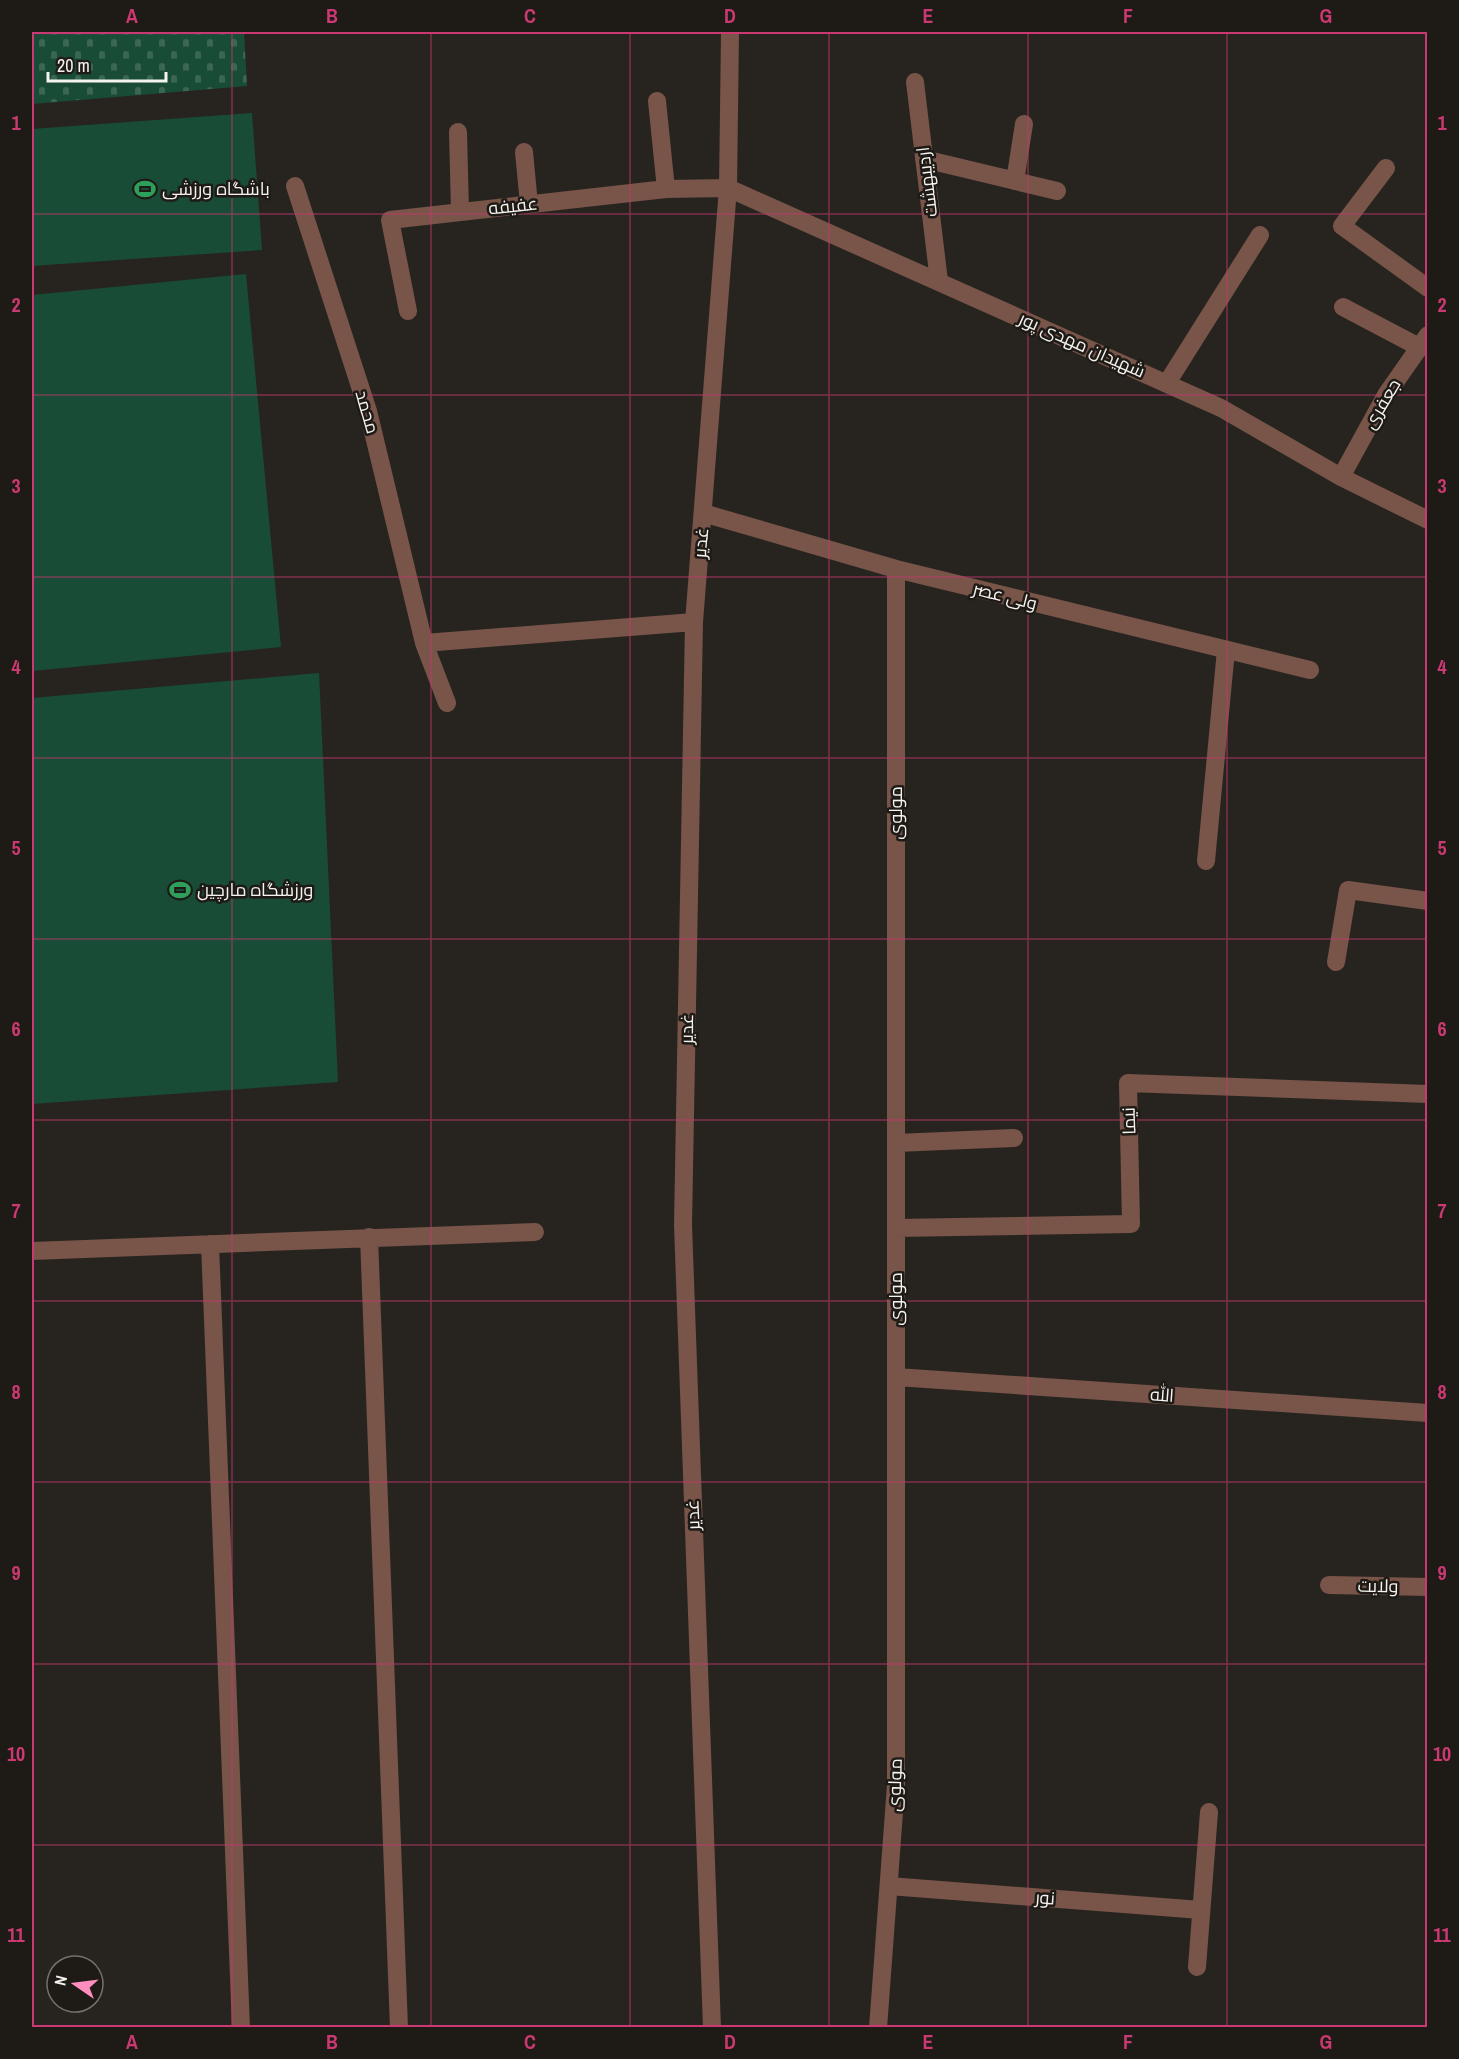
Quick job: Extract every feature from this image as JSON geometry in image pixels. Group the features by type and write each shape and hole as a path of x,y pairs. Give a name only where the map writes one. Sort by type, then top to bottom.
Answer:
{"street":[{"name":"غدیر","path":"712,2028 683,1225 694,622 728,188 730,32"},
{"name":"اردیبهشت","path":"915,82 939,281"},
{"path":"657,101 666,189"},
{"path":"1015,181 1024,124"},
{"path":"458,132 460,212"},
{"path":"524,152 529,204"},
{"path":"924,159 1057,191"},
{"path":"1386,168 1342,226 1428,288"},
{"name":"محمد","path":"295,186 368,411 424,643 447,703"},
{"name":"عفیفه","path":"408,311 390,220 666,189 728,188"},
{"name":"شهیدان مهدی پور","path":"728,188 1221,408 1341,477 1428,520"},
{"path":"1167,383 1260,235"},
{"path":"1343,307 1423,341"},
{"name":"جعفری","path":"1341,477 1386,394 1423,341"},
{"name":"ولی عصر","path":"703,513 896,569 1310,670"},
{"name":"مولوی","path":"878,2028 896,1785 896,569"},
{"path":"424,643 694,622"},
{"path":"1206,861 1226,650"},
{"path":"1336,962 1348,890 1428,901"},
{"name":"نیما","path":"896,1228 1131,1224 1128,1083 1428,1094"},
{"path":"896,1143 1014,1138"},
{"path":"32,1251 535,1232"},
{"path":"369,1238 399,2028"},
{"path":"210,1244 241,2028"},
{"name":"الله","path":"896,1377 1428,1413"},
{"name":"ولایت","path":"1329,1585 1428,1587"},
{"path":"1197,1967 1209,1812"},
{"name":"نور","path":"889,1886 1201,1910"}],"green space":[{"path":"32,32 244,32 247,86 32,104"},
{"name":"باشگاه ورزشی","path":"252,113 262,250 32,266 32,129"},
{"path":"246,274 281,647 32,671 32,295"},
{"name":"ورزشگاه مارچین","path":"319,673 338,1082 32,1104 32,698"}],"place":[{"name":"باشگاه ورزشی","path":"145,189"},
{"name":"ورزشگاه مارچین","path":"180,890"}]}
